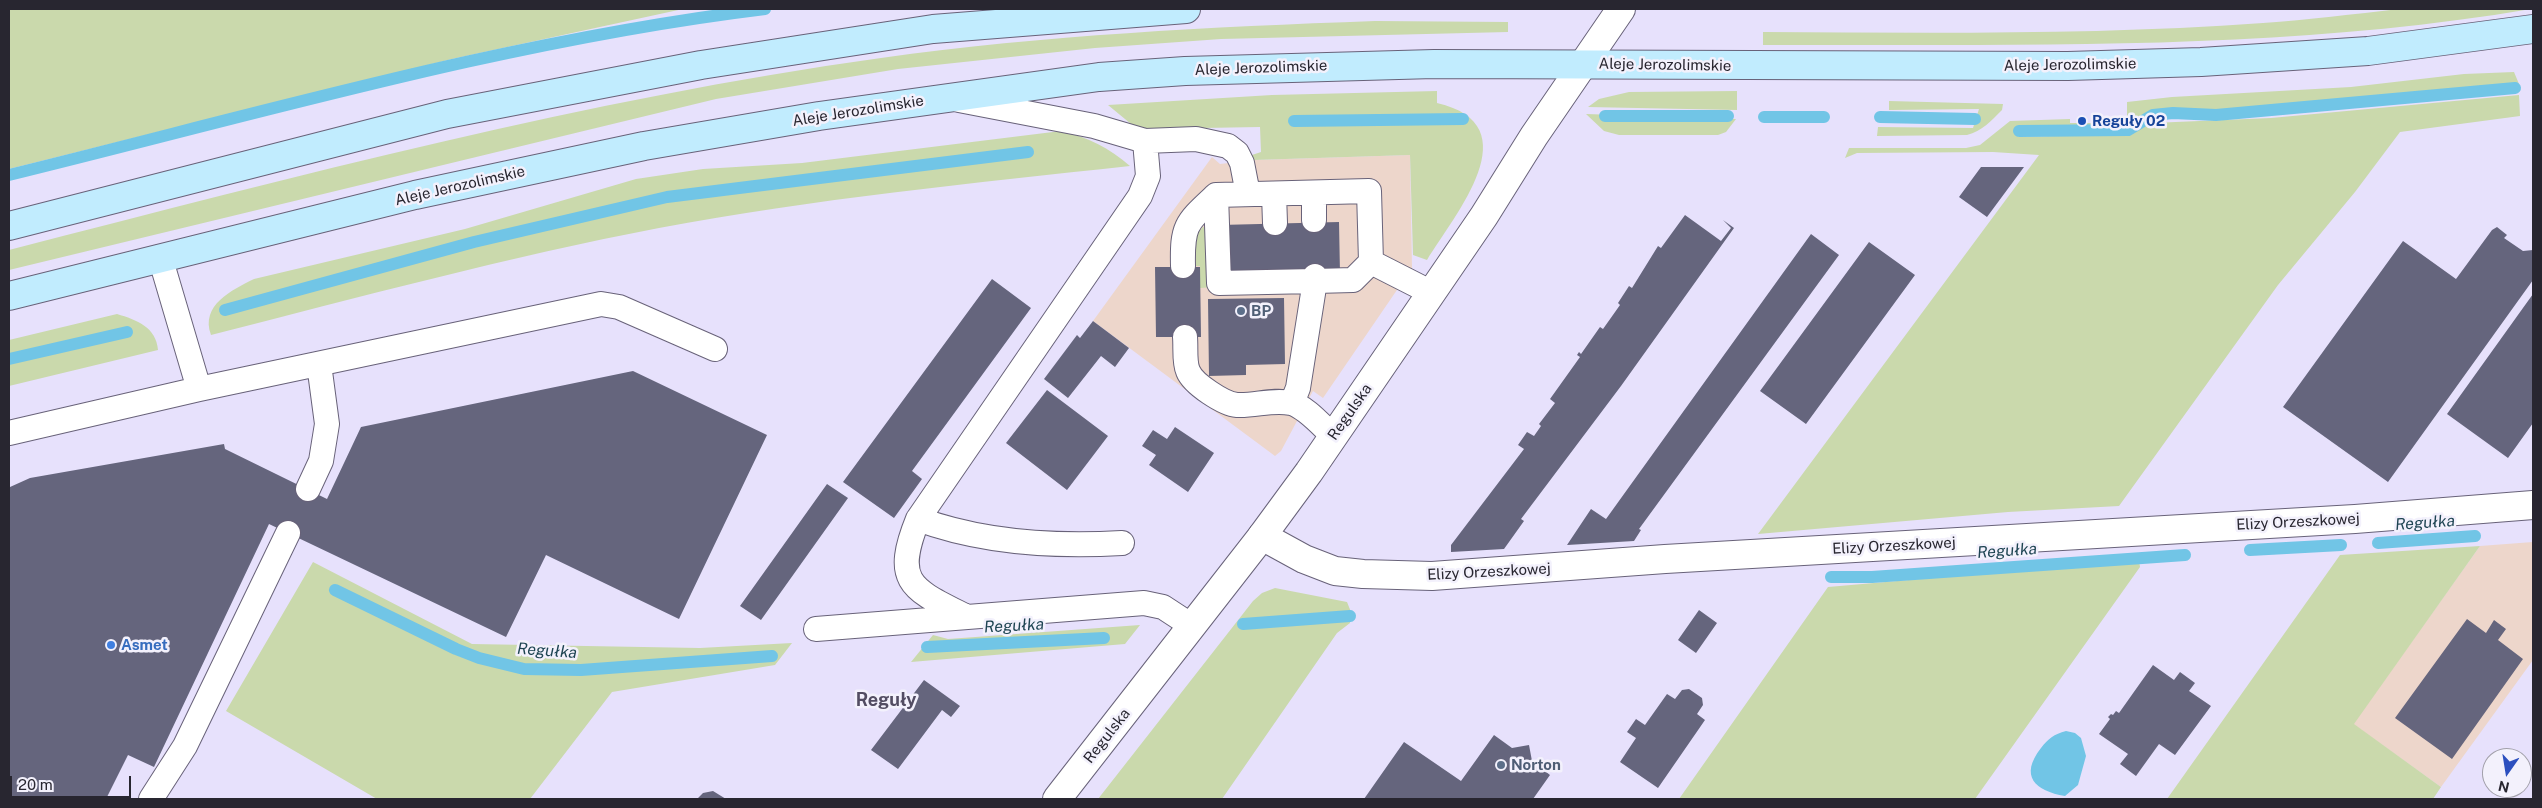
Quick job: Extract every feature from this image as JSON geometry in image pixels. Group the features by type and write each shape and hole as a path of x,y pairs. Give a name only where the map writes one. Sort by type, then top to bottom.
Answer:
{"main road":[{"path":"9,226 447,114 701,65 933,29 1186,9"},
{"name":"Aleje Jerozolimskie","path":"9,296 415,195 625,150 819,116 1098,77 1185,71 1434,64 2068,66 2201,62 2368,51 2533,29"}],"street":[{"name":"Regulska","path":"1057,799 1262,536 1333,436 1621,9"},
{"name":"Elizy Orzeszkowej","path":"1262,536 1304,559 1335,571 1363,574 1432,576 1664,559 2355,519 2533,505"}],"lane":[{"path":"948,98 1094,126 1145,141 1196,140 1228,146 1237,153 1242,164 1248,194"},
{"path":"966,616 922,594 910,582 906,563 912,533 918,519 1140,196 1148,176 1145,141"},
{"path":"1183,266 1185,230 1193,216 1216,195 1314,194 1369,191 1371,262 1353,280 1278,279 1219,283 1216,195"},
{"path":"1274,194 1275,223"},
{"path":"1314,194 1314,220"},
{"path":"160,257 200,390"},
{"path":"1371,262 1430,292"},
{"path":"1292,403 1298,388 1315,279"},
{"path":"9,433 318,364 601,304 619,307 715,349"},
{"path":"1185,337 1186,366 1189,375 1225,402 1236,405 1292,403 1333,436"},
{"path":"308,489 321,461 327,424 318,364"},
{"path":"918,519 947,530 986,538 1041,543 1122,543"},
{"path":"151,799 185,746 288,533"},
{"path":"816,629 1144,603 1163,607 1192,626"}],"shaded area":[{"name":"BP","path":"1410,155 1412,268 1323,398 1313,391 1281,451 1275,456 1093,321 1212,157 1220,164 1254,160"},
{"path":"2533,542 2533,660 2441,787 2353,724 2480,546"}],"green space":[{"path":"9,9 683,9 452,59 9,169"},
{"path":"2399,9 2531,9 2436,23 2340,33 2244,39 2052,45 1763,45 1763,32 1888,33 2138,30 2280,22"},
{"path":"1375,21 1508,22 1508,32 1221,39 1095,48 898,69 716,99 9,270 9,250 442,142 551,117 661,95 881,58 1004,43 1189,29"},
{"path":"2514,72 2519,84 2217,112 2167,108 2151,111 2128,127 2020,126 2018,137 2130,134 2152,123 2271,118 2519,95 2520,116 2400,132 2355,192 2278,285 2119,506 2008,512 1758,534 2039,155 1993,152 1857,153 1845,158 1849,148 1966,148 1980,145 2010,121 2070,119 2070,123 2093,123 2094,118 2127,118 2127,102 2172,97 2351,87 2464,74"},
{"path":"1437,91 1437,103 1465,114 1479,130 1483,150 1478,172 1468,196 1427,260 1413,255 1410,155 1254,160 1252,155 1261,152 1260,127 1144,129 1131,124 1108,105 1272,95"},
{"path":"1737,91 1737,110 1588,107 1599,99 1629,92"},
{"path":"1889,101 2003,104 2002,110 1990,122 1967,135 1877,136 1878,127 1973,128 1979,109 1889,110"},
{"path":"1586,114 1736,119 1726,132 1718,135 1619,135 1604,131"},
{"path":"1061,131 1080,136 1098,144 1130,166 835,200 659,228 490,265 211,335 209,324 210,315 214,307 236,288 254,279 465,229 636,179 703,169 802,163"},
{"path":"1203,227 1207,228 1215,287 1200,288 1200,266 1196,266 1194,236"},
{"path":"117,314 138,322 149,330 154,336 158,350 9,386 9,340"},
{"path":"2480,546 2354,724 2441,787 2433,799 2167,799 2340,555"},
{"path":"2139,560 2140,567 1975,799 1679,799 1828,587"},
{"path":"313,562 472,644 700,648 792,643 775,665 612,692 530,799 377,799 226,711"},
{"path":"1275,588 1347,602 1351,612 1350,623 1337,633 1222,799 1098,799 1253,601 1262,593"},
{"path":"1140,625 1125,644 911,662 933,635 948,639"}],"water":[{"path":"2066,731 2075,733 2081,738 2086,756 2078,785 2065,796 2054,794 2038,786 2031,774 2031,767 2034,758 2046,742"}],"building":[{"path":"1981,167 2024,167 1987,217 1959,197"},
{"path":"1685,215 1721,241 1731,228 1723,220 1734,228 1621,386 1521,519 1524,521 1504,549 1451,552 1451,545 1524,449 1518,445 1527,432 1534,436 1541,426 1539,424 1555,403 1550,399 1580,357 1577,355 1579,352 1581,354 1600,327 1603,329 1620,305 1618,303 1629,286 1632,288 1658,246 1661,248"},
{"path":"1339,222 1340,274 1222,277 1220,225"},
{"path":"2497,227 2507,235 2504,238 2523,251 2533,250 2533,280 2388,482 2283,407 2403,241 2456,279 2492,230"},
{"path":"1811,234 1839,255 1639,529 1641,530 1634,541 1567,545 1591,509 1606,519"},
{"path":"1869,242 1915,275 1806,424 1760,391"},
{"path":"1155,267 1200,267 1201,337 1156,337"},
{"path":"992,279 1031,308 912,471 922,479 894,518 843,482"},
{"path":"2533,294 2533,423 2508,458 2447,414"},
{"path":"1284,298 1285,364 1246,365 1246,375 1209,376 1208,299"},
{"path":"1093,321 1129,348 1115,367 1101,356 1068,398 1044,379 1077,335 1080,338"},
{"path":"633,371 767,435 679,619 546,555 506,637 269,524 154,767 128,755 106,799 9,799 10,487 30,478 224,444 225,449 327,499 361,427"},
{"path":"1047,390 1108,436 1067,490 1006,443"},
{"path":"1175,427 1214,453 1188,492 1149,465 1156,455 1142,446 1153,430 1167,439"},
{"path":"827,484 848,498 761,620 740,606"},
{"path":"1699,610 1717,623 1696,653 1678,640"},
{"path":"2467,619 2486,633 2494,620 2506,629 2498,640 2523,659 2452,759 2395,718"},
{"path":"2153,665 2174,680 2180,672 2195,683 2189,691 2211,706 2175,755 2159,744 2136,776 2120,764 2128,754 2099,734 2110,719 2108,717 2116,711 2119,713"},
{"path":"924,680 960,706 951,717 942,710 898,769 871,750"},
{"path":"1689,689 1702,698 1703,705 1697,714 1705,720 1658,788 1620,762 1636,738 1627,732 1636,719 1645,725 1667,694 1675,699 1682,690"},
{"path":"1494,735 1512,748 1529,745 1532,761 1550,775 1533,799 1364,799 1404,742 1461,781"},
{"path":"713,791 726,799 697,799 703,793"}],"waterway":[{"path":"9,175 290,104 479,59 574,39 765,9"},
{"path":"2019,131 2128,130 2153,115 2173,113 2216,115 2515,88"},
{"path":"1605,116 1728,116"},
{"path":"1764,117 1824,117"},
{"path":"1880,117 1975,119"},
{"path":"1294,121 1463,119"},
{"path":"225,310 474,242 667,197 1028,152"},
{"path":"9,359 127,332"},
{"name":"Regułka","path":"2378,543 2475,536"},
{"name":"Regułka","path":"2250,550 2341,545"},
{"name":"Regułka","path":"1831,577 1872,577 2185,555"},
{"name":"Regułka","path":"335,590 456,649 479,658 524,669 581,670 772,656"},
{"name":"Regułka","path":"1243,624 1350,616"},
{"name":"Regułka","path":"927,647 1104,638"}],"place":[{"name":"Reguły 02","path":"2082,121"},
{"name":"BP","path":"1241,311"},
{"name":"Asmet","path":"111,645"},
{"name":"Norton","path":"1501,765"}],"district":[{"name":"Reguły","path":"886,700"}]}
